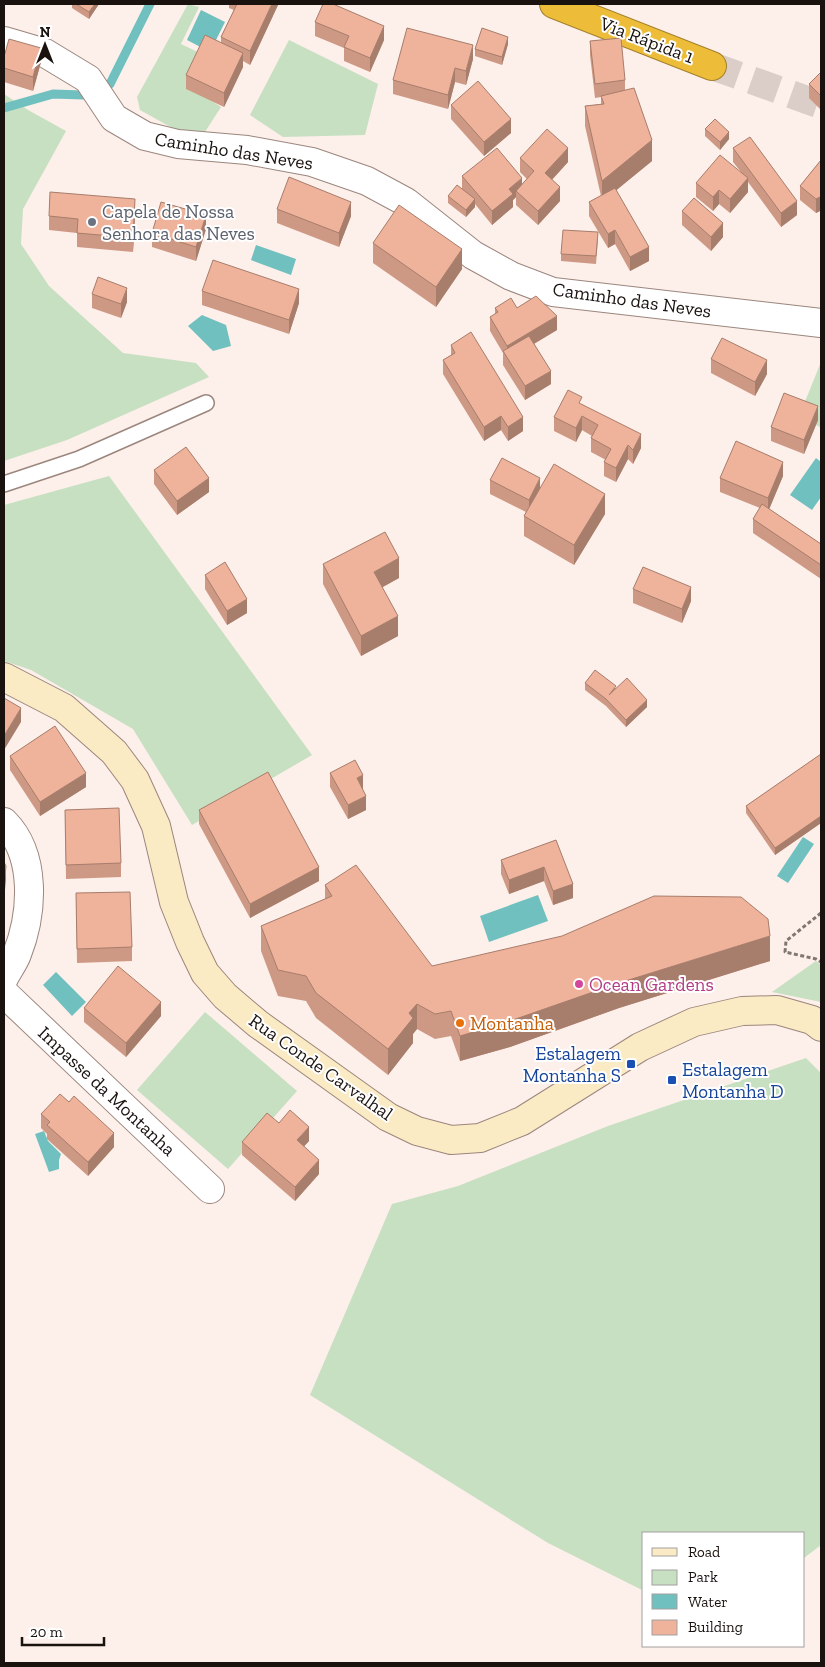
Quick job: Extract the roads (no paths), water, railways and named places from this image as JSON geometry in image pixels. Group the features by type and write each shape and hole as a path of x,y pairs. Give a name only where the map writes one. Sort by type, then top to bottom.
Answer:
{"highway":[{"name":"Via Rápida 1","path":"554,4 712,66"}],"main road":[{"name":"Rua Conde Carvalhal","path":"4,677 64,708 114,752 135,780 156,826 174,902 187,934 205,972 225,996 258,1024 388,1117 417,1131 451,1140 480,1138 522,1122 640,1046 694,1022 742,1011 777,1010 812,1020 821,1027"}],"street":[{"name":"Caminho das Neves","path":"8,37 46,53 88,79 114,118 145,136 178,144 247,150 312,162 367,181 406,202 473,255 512,276 554,292 821,323"},
{"path":"4,822 9,827 25,857 28,886 26,920 17,955 4,978"},
{"name":"Impasse da Montanha","path":"4,993 210,1189"}],"lane":[{"path":"4,484 78,459 206,403"}],"water":[{"path":"201,10 225,22 210,52 187,40"},
{"path":"256,245 296,259 291,275 251,260"},
{"path":"202,315 226,325 231,346 213,351 188,326"},
{"path":"816,458 821,462 821,497 812,510 790,495"},
{"path":"803,837 814,844 788,883 777,876"},
{"path":"538,895 548,921 489,942 480,916"},
{"path":"56,972 86,1002 72,1016 43,985"},
{"path":"44,1131 48,1141 61,1154 59,1169 49,1172 35,1134"}],"waterway":[{"path":"110,84 150,4"},
{"path":"4,108 53,94 83,95"}],"tunnel":[{"path":"712,66 821,105"}],"place":[{"name":"Capela de Nossa Senhora das Neves","path":"92,222"},
{"name":"Ocean Gardens","path":"579,984"},
{"name":"Montanha","path":"460,1023"},
{"name":"Estalagem Montanha S","path":"631,1064"},
{"name":"Estalagem Montanha D","path":"672,1080"}]}
